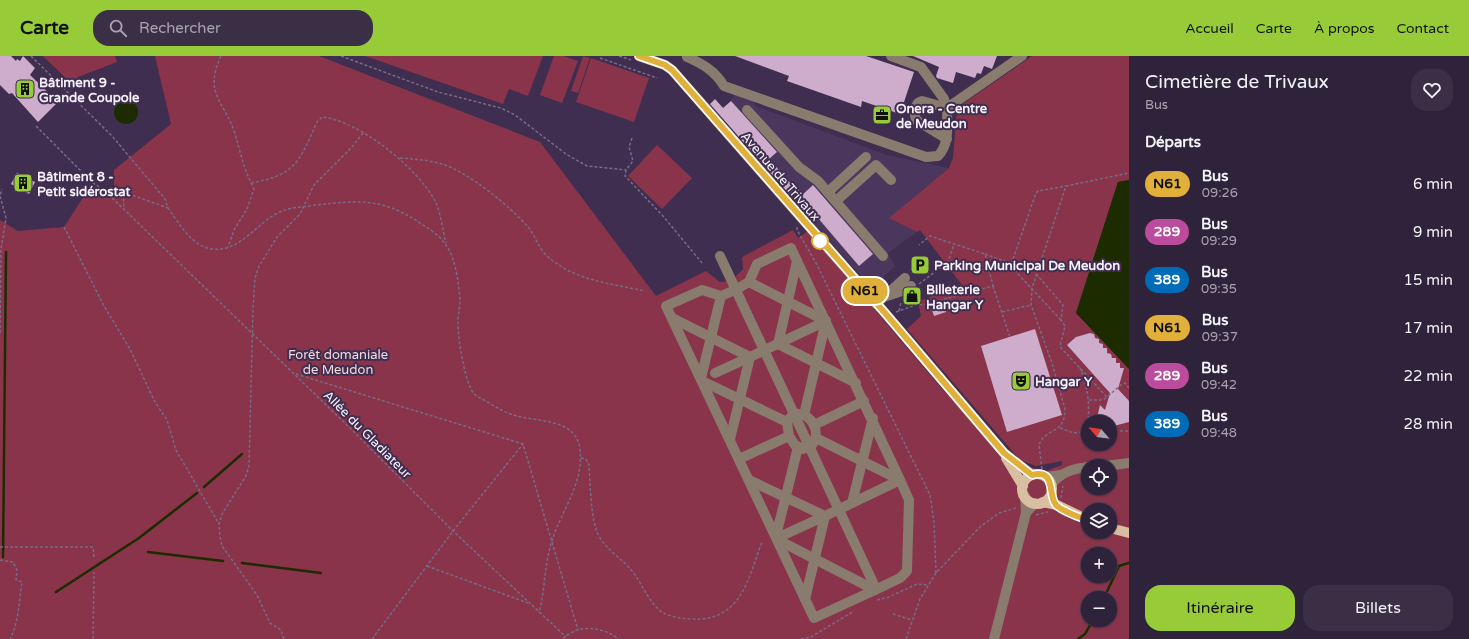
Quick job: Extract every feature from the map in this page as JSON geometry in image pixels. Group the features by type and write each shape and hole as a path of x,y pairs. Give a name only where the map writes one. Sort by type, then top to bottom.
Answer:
{"main road":[{"name":"Avenue de Trivaux","path":"639,56 665,65 672,70 1004,453 1023,486 1025,496"},
{"name":"Avenue de Trivaux","path":"1004,453 1044,480"},
{"path":"1023,486 1028,477 1044,480"},
{"path":"1039,502 1044,480"},
{"path":"1044,480 1057,505"},
{"path":"1025,496 1039,502 1057,505 1081,517"},
{"path":"1117,530 1129,533"}],"street":[{"path":"687,57 702,63 718,76 724,86 926,157 938,156 944,151 947,139 947,108 944,99 921,67 891,56"},
{"path":"947,108 1022,56"},
{"path":"947,108 922,100 918,103 914,110 916,120 947,139"},
{"path":"747,110 799,167 818,181 883,256"},
{"path":"828,192 866,157"},
{"path":"836,201 876,165 891,180"},
{"path":"791,248 873,418 909,500 907,571 903,577 875,593 814,618 750,480 666,306 702,290 721,296 735,290 748,282 757,264 791,248"},
{"path":"720,256 838,509 875,593"},
{"path":"778,344 787,301 798,261"},
{"path":"748,282 826,321"},
{"path":"876,304 893,297 910,283"},
{"path":"701,380 721,296"},
{"path":"672,318 750,357"},
{"path":"715,373 826,321"},
{"path":"804,415 826,321"},
{"path":"778,344 856,382"},
{"path":"707,355 723,392"},
{"path":"730,438 750,357"},
{"path":"701,380 787,422"},
{"path":"814,425 864,401"},
{"path":"794,414 804,415 814,425 816,438 809,447 803,449 798,447 789,436 787,422 794,414"},
{"path":"852,503 873,418"},
{"path":"739,459 789,436"},
{"path":"816,438 900,480"},
{"path":"777,538 798,447"},
{"path":"1117,464 1129,463"},
{"path":"1044,480 1071,469 1081,468"},
{"path":"750,480 825,516"},
{"path":"777,538 900,480"},
{"path":"994,639 1026,513 1025,496"},
{"path":"1026,513 1039,502"},
{"path":"805,599 825,516"},
{"path":"777,538 875,593"}],"path":[{"path":"31,56 112,136 165,199 168,208 191,238 200,246 220,250 228,247 246,238 270,218 282,211 356,201 377,203 398,209 434,233 446,245"},
{"path":"221,56 215,68 213,78 216,95 234,132 240,157 254,189 247,209 234,230 228,247"},
{"path":"341,56 438,92 501,108 515,115 566,154 587,166 626,170"},
{"path":"600,58 657,78"},
{"path":"251,183 282,175 295,164 317,122 322,117 332,118 363,133 400,158 434,199 446,245 452,260 457,284 460,302 458,321 461,348 472,391 478,397 509,414 557,423 567,428 575,435 579,442 581,458 574,489 552,542 539,613"},
{"name":"Allée du Gladiateur","path":"36,126 93,183 104,190 253,334 453,531 529,604 566,637"},
{"path":"219,524 222,514 246,476 249,466 254,293 255,278 259,266 269,248 300,214 314,185 352,147 363,133"},
{"path":"632,138 629,147 633,161 626,170 624,176 663,216 702,263"},
{"path":"400,158 425,159 443,164 473,181 503,203 520,219 529,228 537,243 546,254 577,276 594,281 645,291"},
{"path":"1010,263 1013,259 1038,191 1129,173"},
{"path":"1044,480 1039,445 1040,440 1059,428 1065,416 1063,399 1031,305 1032,288 1066,186"},
{"path":"0,333 1,249 6,218 0,196 2,189"},
{"path":"124,209 123,192 168,208"},
{"path":"799,216 797,230 816,263 930,495 934,522 936,573"},
{"path":"64,227 104,306 130,349 155,402 167,420 176,450 219,524 222,546 257,595 270,623 281,630 284,639"},
{"path":"919,244 930,236 1010,263 1017,273 1065,326 1060,346 1107,397"},
{"path":"910,283 948,262 954,244"},
{"path":"985,254 993,286 1010,337"},
{"path":"1036,274 1063,305 1061,320"},
{"path":"949,285 959,295"},
{"path":"893,297 899,311 918,304 923,305 993,286"},
{"path":"1002,312 1031,305"},
{"path":"1080,366 1087,384 1089,400 1088,415"},
{"path":"294,374 523,444"},
{"path":"1089,400 1103,400 1122,384 1129,388"},
{"path":"1059,428 1074,433 1081,432"},
{"path":"1117,431 1129,430"},
{"path":"372,639 453,531 523,444"},
{"path":"523,444 578,630"},
{"path":"581,458 586,459 589,466 595,528 600,540 627,565 640,581 651,601 658,609 667,615 680,618 706,618 720,614 732,606 744,592 762,542"},
{"path":"906,639 920,599 936,573 980,527 999,513 1016,508"},
{"path":"0,547 93,547 94,557"},
{"path":"0,560 14,562 17,570 16,580 22,582 18,614 10,639"},
{"path":"427,566 529,604"},
{"path":"93,639 94,572"},
{"path":"875,593 889,597 918,584 929,585"},
{"path":"801,639 811,637 855,610"},
{"path":"893,614 912,620"},
{"path":"563,639 578,630 592,628 606,631 619,639"}],"shaded area":[{"path":"735,94 754,101 756,106 887,155 949,168 890,218 917,232 888,253 895,266 871,288 710,104 715,99 723,108 731,101"},
{"path":"126,100 131,101 137,107 137,117 131,123 126,124 121,123 115,117 114,112 115,107 121,101"},
{"path":"1129,180 1129,369 1076,313 1118,182"}],"green space":[{"path":"43,56 115,56 117,62 78,77 71,83"},
{"name":"Forêt domaniale de Meudon","path":"155,56 319,56 540,142 656,296 706,271 720,282 731,281 743,269 742,257 793,230 798,238 808,231 943,390 970,418 1025,466 1046,471 1062,465 1062,461 1036,466 1020,460 907,329 921,316 917,298 913,289 922,300 962,285 920,230 917,232 889,218 949,168 953,158 957,108 1032,56 1129,56 1129,180 1118,182 1076,313 1129,369 1129,639 0,639 0,220 18,231 64,227 84,196 114,197 114,170 171,124"},
{"path":"365,56 543,56 528,96 509,89 503,104"},
{"path":"554,56 564,56 578,61 562,103 540,95"},
{"path":"583,56 590,58 578,93 571,91"},
{"path":"591,58 649,78 634,122 576,102"},
{"path":"657,145 692,178 662,209 628,176"}],"building":[{"name":"Bâtiment 9 - Grande Coupole","path":"0,56 11,56 16,61 17,59 20,61 23,56 35,68 30,75 58,102 38,122 12,93 9,94 0,85"},
{"path":"735,56 866,56 914,72 900,114 862,101 861,107 787,81 789,76"},
{"path":"913,56 997,56 992,69 984,66 981,74 977,73 975,78 956,72 953,83 937,78 936,76 939,67"},
{"path":"715,99 723,108 731,101 777,152 769,159 793,186 794,185 799,190 792,197 710,104"},
{"name":"Bâtiment 8 - Petit sidérostat","path":"17,173 35,182 29,194 11,184"},
{"path":"813,185 873,254 859,266 800,197"},
{"name":"Billeterie Hangar Y","path":"910,293 914,293 916,297 914,301 910,301 908,299 908,295"},
{"path":"943,303 946,312 934,316 931,307"},
{"name":"Hangar Y","path":"1035,329 1062,415 1007,432 981,346"},
{"path":"1090,333 1094,334 1095,338 1099,339 1099,343 1103,344 1103,348 1107,348 1107,353 1111,354 1112,358 1116,358 1116,363 1120,363 1120,368 1124,368 1118,389 1129,401 1129,422 1117,425 1117,415 1098,415 1100,405 1105,410 1110,393 1067,345 1076,337"}],"waterway":[{"path":"3,557 6,252"},
{"path":"204,487 242,454"},
{"path":"56,592 139,538 197,493"},
{"path":"148,552 223,561"},
{"path":"242,563 321,573"},
{"path":"1107,591 1119,566 1129,563"},
{"path":"1078,639 1085,634 1089,627"}],"bus line":[{"name":"N61","path":"639,56 665,65 672,70 806,225 885,313 1004,453 1032,475 1040,474 1046,477 1051,484 1053,497 1057,505 1081,518"}],"place":[{"name":"Bâtiment 9 - Grande Coupole","path":"25,89"},
{"name":"Onera - Centre de Meudon","path":"882,115"},
{"name":"Bâtiment 8 - Petit sidérostat","path":"23,183"},
{"name":"Parking Municipal De Meudon","path":"920,265"},
{"name":"Billeterie Hangar Y","path":"912,296"},
{"name":"Hangar Y","path":"1021,381"}]}
